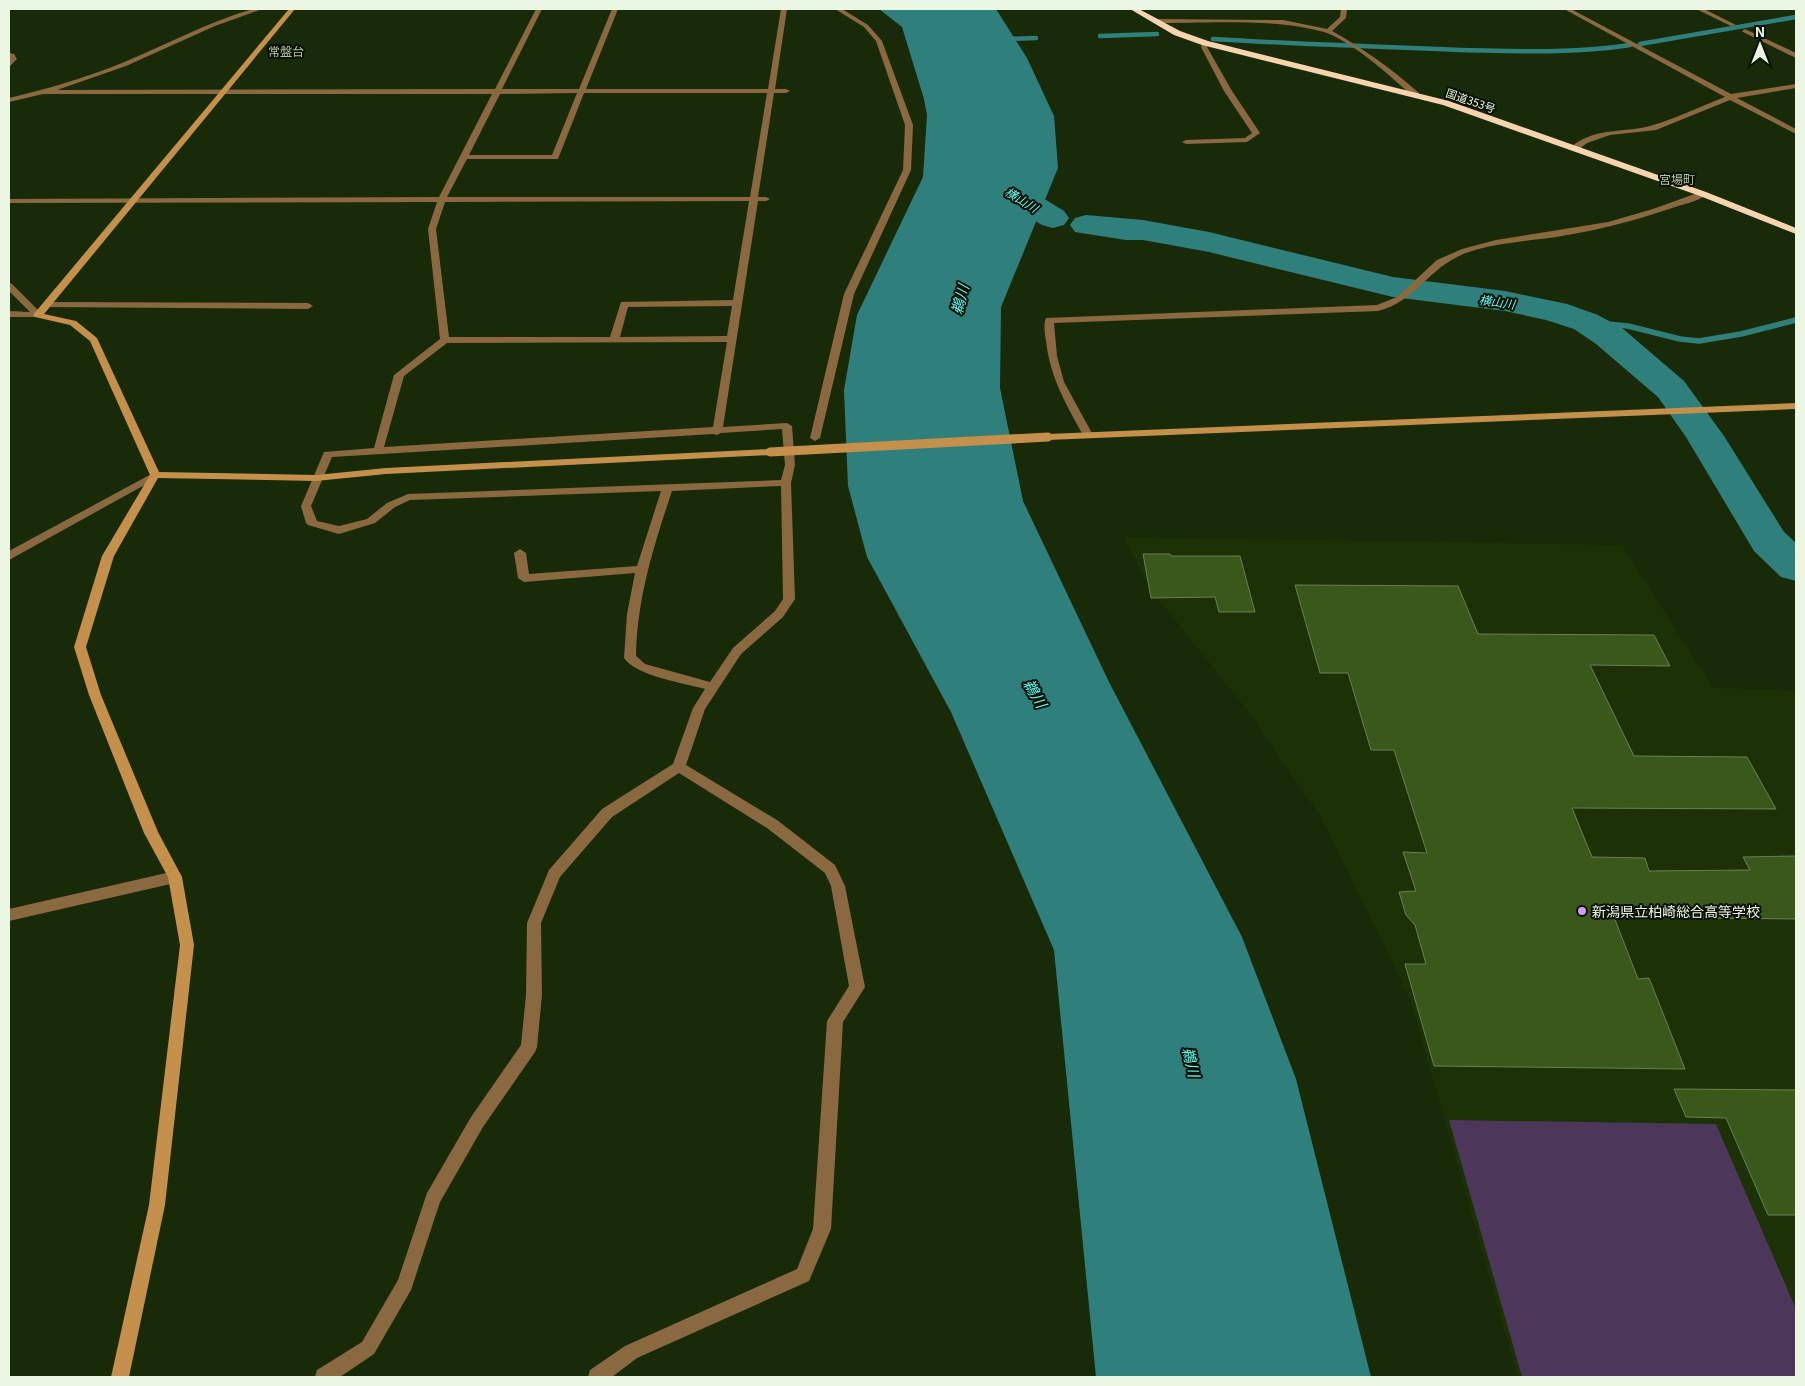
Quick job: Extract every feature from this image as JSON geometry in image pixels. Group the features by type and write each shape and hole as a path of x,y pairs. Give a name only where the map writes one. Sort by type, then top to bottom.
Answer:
{"highway":[{"name":"国道353号","path":"1134,9 1177,33 1205,43 1446,103 1703,194 1796,231"}],"street":[{"path":"9,100 44,92 138,59 201,30 259,9"},
{"path":"38,315 292,9"},
{"path":"446,340 432,229 442,200 539,9"},
{"path":"464,157 555,157 615,9"},
{"path":"718,432 784,9"},
{"path":"815,438 849,294 907,170 909,125 879,41 866,26 838,9"},
{"path":"1328,31 1343,18 1344,9"},
{"path":"1567,9 1733,96 1796,132"},
{"path":"1699,9 1733,25"},
{"path":"1154,21 1283,22 1328,31 1357,47 1393,74 1416,95"},
{"path":"1745,31 1796,56"},
{"path":"1186,142 1247,140 1256,133 1228,91 1204,48 1205,43"},
{"path":"9,55 12,55 14,59 9,65"},
{"path":"1576,148 1584,142 1609,133 1653,128 1733,96 1796,86"},
{"path":"44,92 786,91"},
{"path":"1088,435 1063,391 1058,378 1052,354 1050,320 1378,308 1395,303 1404,297 1442,260 1462,252 1523,238 1574,232 1621,222 1660,211 1703,194"},
{"path":"9,201 766,199"},
{"path":"9,286 38,315"},
{"path":"614,340 624,304 737,303"},
{"path":"46,305 308,306"},
{"path":"9,314 38,315 74,323 94,340 154,475"},
{"path":"378,450 399,375 446,340 732,339"},
{"path":"9,556 154,475 316,478 386,471 1088,435 1796,406"},
{"path":"324,1377 368,1348 405,1284 433,1198 477,1122 529,1047 534,994 534,924 554,874 607,813 679,767 699,708 737,651 779,614 789,599 786,483 790,465 787,426 718,432 328,454 316,478 306,506 312,523 339,530 371,521 391,505 408,497 786,483"},
{"path":"120,1377 157,1205 187,945 175,876 151,833 95,694 80,647 108,556 154,475"},
{"path":"668,487 641,569 630,637 630,658 641,667 713,687"},
{"path":"520,553 524,578 641,569"},
{"path":"596,1377 630,1352 803,1275 822,1230 836,1021 857,987 838,886 830,869 772,824 679,767"},
{"path":"9,915 175,876"}],"shaded area":[{"name":"新潟県立柏崎総合高等学校","path":"1123,537 1622,545 1713,688 1796,690 1796,1377 1518,1377 1411,1002 1323,820 1244,706 1152,591"},
{"path":"1449,1120 1716,1124 1796,1309 1796,1377 1522,1377"}],"water":[{"name":"鵜川","path":"879,9 996,9 1027,58 1054,116 1058,168 1001,307 1000,388 1023,501 1109,682 1242,937 1296,1079 1371,1377 1096,1377 1054,950 951,712 867,557 848,486 844,390 857,315 923,177 927,115 924,99 902,27"}],"building":[{"path":"1143,554 1240,556 1255,612 1219,612 1215,597 1151,598"},
{"path":"1295,585 1458,586 1478,634 1654,635 1670,666 1590,665 1634,756 1747,757 1776,809 1572,808 1592,857 1645,858 1649,871 1750,870 1743,857 1796,856 1796,919 1614,917 1638,979 1649,978 1685,1069 1434,1066 1405,964 1426,964 1415,925 1406,915 1399,892 1416,891 1403,852 1427,853 1394,750 1371,750 1348,673 1320,673"},
{"path":"1674,1089 1796,1090 1796,1215 1768,1215 1726,1118 1686,1117"}],"waterway":[{"path":"1640,44 1796,17"},
{"path":"1100,36 1157,34"},
{"path":"1005,39 1036,38"},
{"path":"1213,39 1367,47 1524,51 1587,50 1630,45"},
{"name":"横山川","path":"991,179 1053,218"},
{"name":"横山川","path":"1086,225 1143,230 1209,242 1393,287 1505,301 1555,311 1586,322 1609,336 1671,389 1705,436 1769,541 1796,567"},
{"path":"1586,322 1628,326 1680,339 1699,341 1741,334 1796,320"}],"place":[{"name":"新潟県立柏崎総合高等学校","path":"1582,911"}],"district":[{"name":"常盤台","path":"286,50"},
{"name":"宮場町","path":"1677,178"}]}
